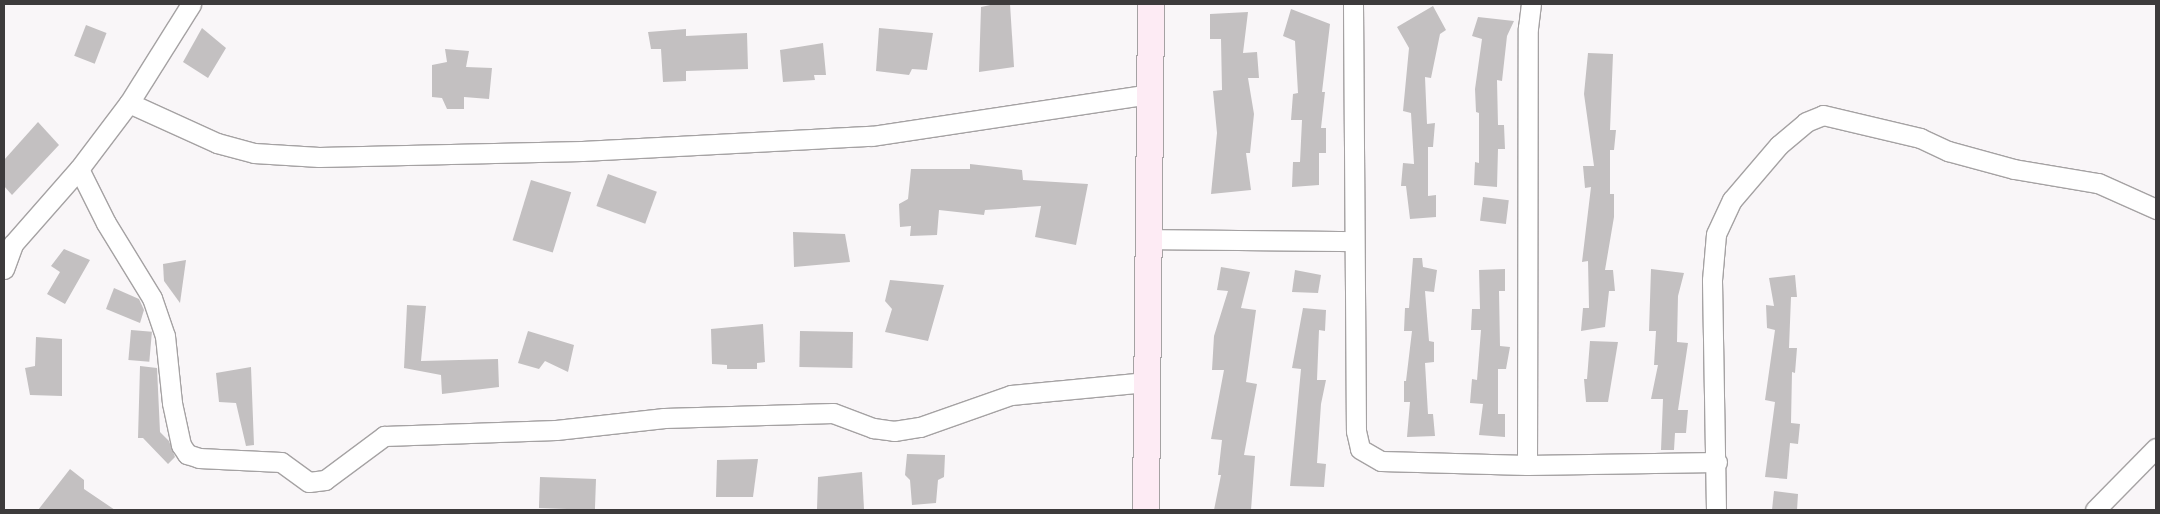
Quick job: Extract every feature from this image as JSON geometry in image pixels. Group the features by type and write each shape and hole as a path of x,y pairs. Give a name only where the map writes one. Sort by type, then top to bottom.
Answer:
{"street":[{"path":"4,269 13,244 78,169 129,103 191,4"},
{"path":"1146,510 1147,239 1151,4"},
{"path":"1353,4 1356,431 1360,449 1381,461 1527,465 1717,462"},
{"path":"1527,465 1528,28 1531,4"},
{"path":"129,103 217,143 254,154 319,157 582,151 872,136 1150,94"},
{"path":"1716,510 1717,462 1712,280 1716,234 1732,200 1779,145 1806,122 1823,115 1920,138 1948,151 2014,169 2098,183 2156,208"},
{"path":"78,169 106,223 152,298 165,336 172,403 182,445 188,454 199,458 280,462 310,482 325,480 384,436 556,430 664,418 832,413 873,428 894,431 920,427 1011,395 1146,382"},
{"path":"1147,239 1354,241"},
{"path":"2095,510 2156,448"}],"building":[{"path":"995,4 1010,4 1014,67 979,72 981,7"},
{"path":"1433,6 1446,30 1440,34 1431,78 1425,77 1427,124 1435,123 1433,147 1428,147 1428,196 1436,195 1436,217 1410,219 1406,186 1401,186 1403,163 1414,164 1411,113 1403,111 1409,48 1397,27"},
{"path":"1291,9 1330,24 1322,92 1325,92 1321,128 1326,128 1326,153 1319,153 1319,185 1292,187 1293,162 1300,162 1302,120 1291,120 1293,94 1298,93 1295,41 1283,36"},
{"path":"1248,12 1243,53 1257,52 1259,78 1248,78 1254,114 1250,153 1246,153 1251,190 1211,194 1217,133 1213,91 1222,90 1221,39 1210,39 1210,14"},
{"path":"1478,17 1514,21 1507,36 1502,81 1497,80 1498,125 1504,125 1505,149 1498,149 1497,187 1474,185 1475,162 1479,163 1479,113 1476,112 1475,89 1482,39 1472,36"},
{"path":"86,25 107,33 95,64 74,56"},
{"path":"202,28 226,48 208,78 183,62"},
{"path":"879,28 933,33 927,70 912,69 909,75 876,71"},
{"path":"686,29 686,36 747,33 748,69 686,71 686,81 663,82 661,49 651,49 648,32"},
{"path":"823,43 826,75 814,75 815,80 783,82 780,50"},
{"path":"445,49 469,51 466,67 492,68 489,99 464,97 464,109 447,109 442,98 432,97 432,65 447,62"},
{"path":"1588,53 1613,54 1610,130 1616,130 1614,150 1610,150 1610,194 1614,194 1614,217 1605,270 1613,270 1615,291 1609,291 1605,327 1581,331 1583,308 1589,308 1588,261 1582,262 1591,187 1585,188 1583,166 1594,166 1584,94"},
{"path":"38,122 59,145 12,195 4,186 4,160"},
{"path":"970,164 1022,170 1023,180 1088,184 1076,245 1035,237 1041,206 985,210 984,215 939,210 937,235 910,236 911,226 900,227 899,204 908,199 911,169 970,169"},
{"path":"608,174 657,192 645,224 596,206"},
{"path":"531,180 571,192 553,253 513,240"},
{"path":"1483,197 1509,200 1506,224 1480,221"},
{"path":"793,232 845,234 850,262 794,267"},
{"path":"64,249 90,260 65,304 47,294 60,272 51,266"},
{"path":"1413,258 1422,258 1423,267 1437,270 1434,292 1425,291 1429,341 1434,342 1434,362 1425,363 1428,414 1433,414 1435,436 1407,437 1410,402 1404,402 1404,381 1406,381 1412,331 1404,331 1405,308 1409,308"},
{"path":"186,260 180,303 164,281 163,264"},
{"path":"1221,267 1250,272 1241,308 1256,310 1246,382 1257,384 1244,455 1255,456 1251,510 1214,510 1221,475 1218,475 1222,440 1211,439 1224,370 1212,370 1214,336 1228,291 1217,290"},
{"path":"1505,269 1505,291 1499,291 1500,346 1510,347 1506,369 1498,369 1498,414 1505,414 1505,437 1479,435 1483,404 1470,403 1472,379 1477,380 1481,330 1471,330 1472,309 1480,309 1479,270"},
{"path":"1651,269 1684,273 1678,296 1677,342 1688,343 1678,410 1688,410 1686,433 1675,433 1674,450 1661,450 1663,399 1651,399 1658,365 1654,365 1656,331 1649,331"},
{"path":"1295,270 1321,275 1318,293 1292,292"},
{"path":"1795,275 1797,297 1791,297 1789,348 1797,348 1795,373 1792,372 1791,423 1800,424 1798,444 1790,443 1787,479 1765,477 1775,402 1765,400 1775,330 1767,328 1766,305 1774,306 1769,278"},
{"path":"890,280 944,285 928,341 885,332 892,309 885,301"},
{"path":"114,288 139,299 144,310 140,323 106,309"},
{"path":"407,305 426,306 421,361 498,359 499,387 442,394 441,375 404,368"},
{"path":"1303,308 1326,310 1325,331 1319,330 1317,380 1326,380 1321,404 1317,463 1326,464 1324,487 1290,486 1301,369 1292,368"},
{"path":"763,324 765,362 757,363 757,369 727,369 727,365 712,364 711,329"},
{"path":"131,330 152,332 149,362 128,360"},
{"path":"528,331 574,345 568,372 545,361 539,369 518,363"},
{"path":"800,331 853,332 852,368 799,367"},
{"path":"36,337 62,339 62,396 30,395 25,368 35,366"},
{"path":"1590,341 1618,342 1608,402 1586,402 1584,379 1587,379"},
{"path":"140,366 157,368 160,432 169,441 175,457 168,464 143,438 138,438"},
{"path":"251,367 254,445 246,446 236,403 219,402 216,373"},
{"path":"907,454 945,455 944,477 938,480 936,503 912,505 910,480 905,475"},
{"path":"758,459 753,497 716,497 717,460"},
{"path":"70,469 84,480 84,489 115,510 38,510"},
{"path":"862,472 864,509 817,510 818,477"},
{"path":"540,477 596,479 595,510 539,508"},
{"path":"1774,491 1798,494 1797,510 1772,510"}]}
